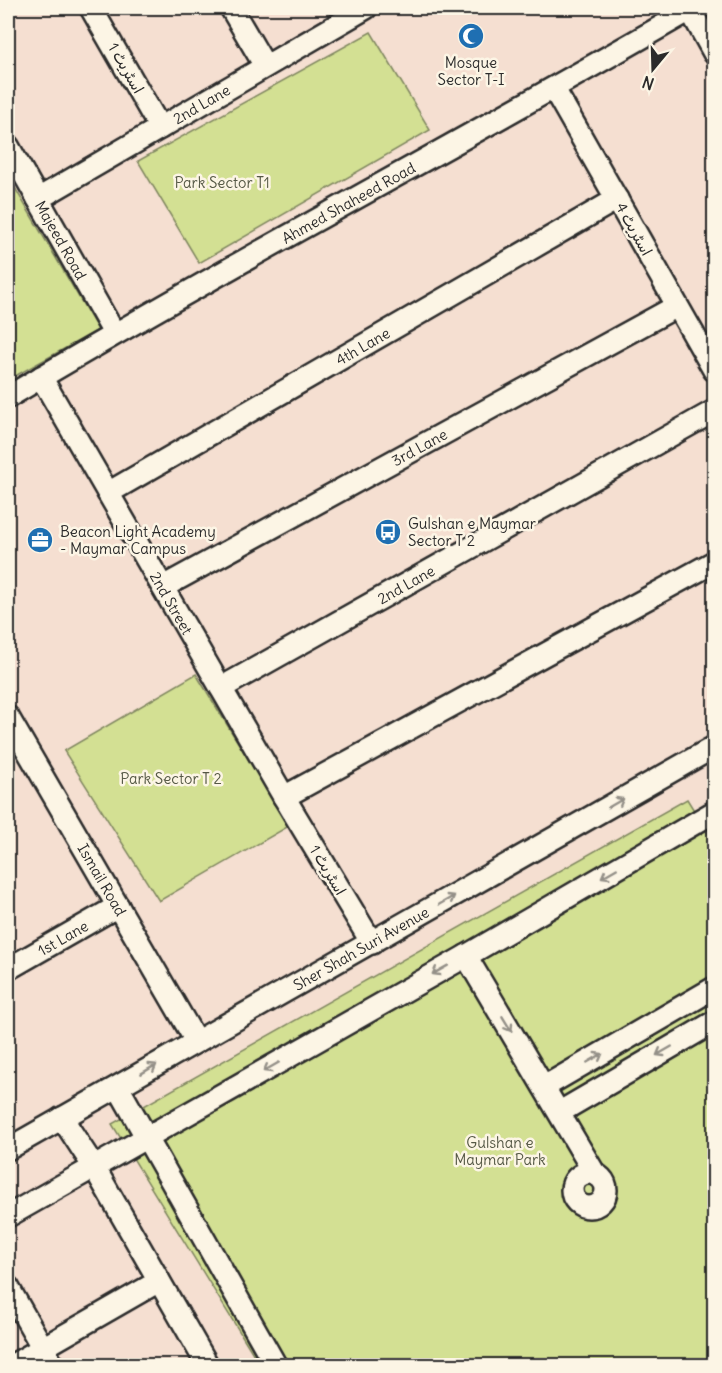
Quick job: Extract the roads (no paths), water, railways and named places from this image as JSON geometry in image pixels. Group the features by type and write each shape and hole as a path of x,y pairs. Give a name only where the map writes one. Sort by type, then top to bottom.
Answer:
{"street":[{"name":"اسٹریٹ 1","path":"91,8 160,128"},
{"path":"231,8 265,66"},
{"name":"2nd Lane","path":"38,199 366,8"},
{"path":"689,9 714,53"},
{"name":"Ahmed Shaheed Road","path":"8,397 114,333 554,89 689,9"},
{"name":"اسٹریٹ 4","path":"554,89 714,370"},
{"name":"Majeed Road","path":"8,146 114,333"},
{"name":"4th Lane","path":"108,493 617,199"},
{"name":"3rd Lane","path":"163,587 677,306"},
{"name":"2nd Street","path":"41,377 284,797"},
{"name":"2nd Lane","path":"221,688 714,411"},
{"path":"284,797 714,562"},
{"name":"Ismail Road","path":"8,717 196,1041"},
{"name":"Sher Shah Suri Avenue","path":"8,1149 714,747"},
{"name":"اسٹریٹ 1","path":"284,797 372,943"},
{"path":"8,1216 466,956 714,812"},
{"name":"1st Lane","path":"9,965 118,906"},
{"path":"466,956 595,1174"},
{"path":"544,1087 714,988"},
{"path":"560,1112 714,1022"},
{"path":"118,1087 276,1365"},
{"path":"62,1118 94,1167 208,1365"},
{"path":"11,1365 47,1357 159,1281"},
{"path":"8,1287 47,1357"}],"place":[{"name":"Mosque Sector T-I","path":"471,36"},
{"name":"Gulshan e Maymar Sector T 2","path":"388,532"},
{"name":"Beacon Light Academy - Maymar Campus","path":"40,540"}],"park label":[{"name":"Park Sector T1","path":"222,182"},
{"name":"Park Sector T 2","path":"171,778"},
{"name":"Gulshan e Maymar Park","path":"500,1150"}]}
